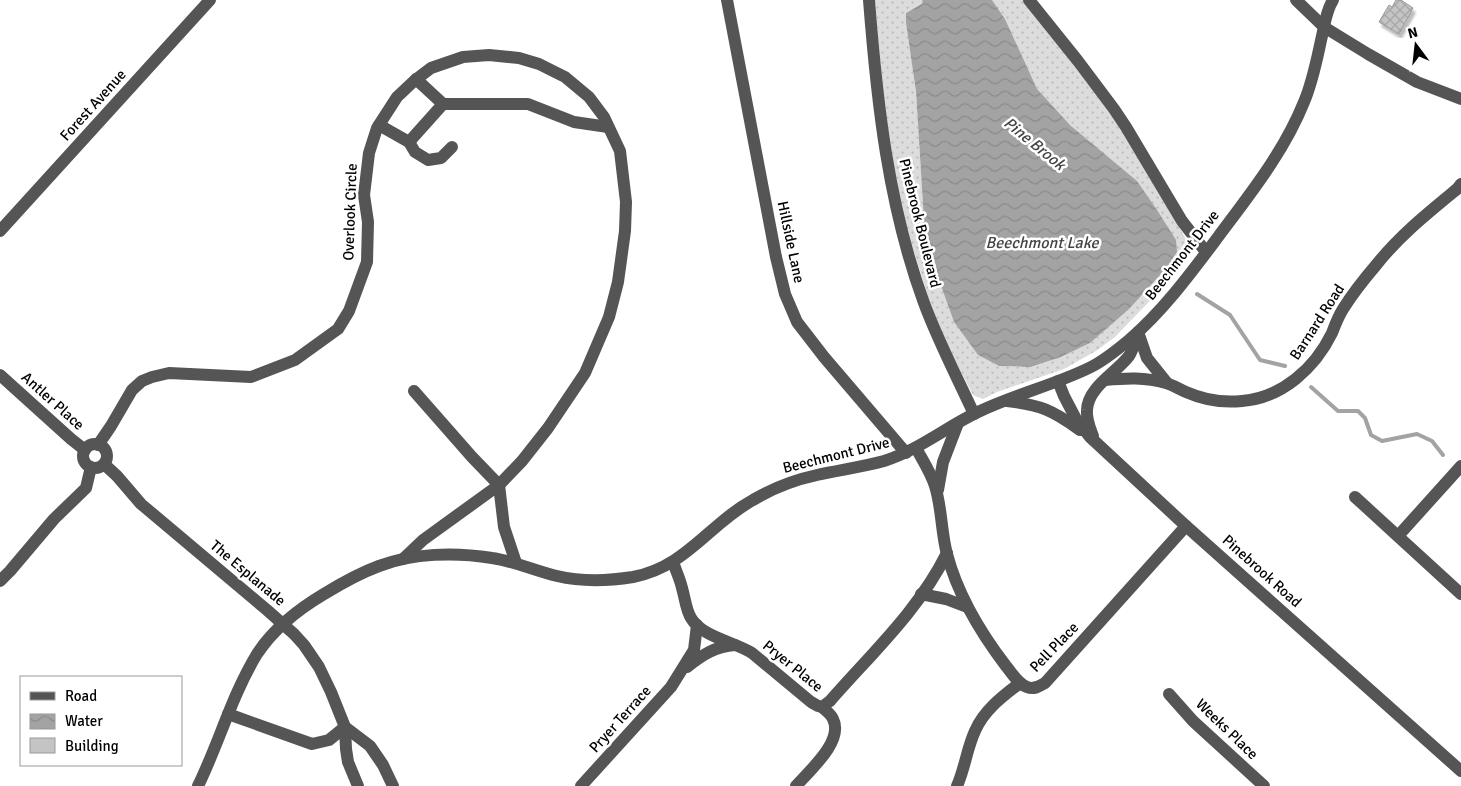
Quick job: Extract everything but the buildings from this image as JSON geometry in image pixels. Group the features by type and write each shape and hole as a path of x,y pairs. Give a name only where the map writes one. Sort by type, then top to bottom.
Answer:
{"street":[{"name":"Forest Avenue","path":"0,231 210,0"},
{"name":"Hillside Lane","path":"727,0 776,257 785,294 797,322 824,357 911,451"},
{"name":"Pinebrook Boulevard","path":"870,0 879,109 896,206 925,307 938,340 974,414"},
{"path":"1029,0 1114,109 1135,141 1177,214 1206,252"},
{"path":"1296,0 1324,27 1368,54 1406,76 1461,99"},
{"name":"Beechmont Drive","path":"198,786 228,714 259,651 282,624 304,606 350,579 379,566 403,559 440,555 468,555 493,558 516,563 563,578 591,581 638,576 657,570 686,554 738,509 777,488 809,477 860,467 911,451 974,414 1058,381 1103,360 1138,332 1170,298 1263,176 1293,125 1309,90 1328,9 1333,0"},
{"name":"Overlook Circle","path":"98,445 132,390 142,381 152,376 169,373 251,377 295,360 338,329 350,312 367,262 368,222 364,195 369,153 379,125 397,97 431,68 463,57 489,55 519,58 539,64 565,76 589,97 604,116 620,151 626,202 625,231 618,282 609,317 585,373 548,428 522,460 499,484 423,540 403,559"},
{"path":"416,79 443,104 528,104 574,122 608,127"},
{"path":"409,142 443,104"},
{"path":"379,125 409,142 415,152 428,160 441,158 452,147"},
{"name":"Barnard Road","path":"1105,380 1133,378 1167,383 1210,400 1226,402 1256,399 1275,392 1295,380 1317,357 1343,309 1377,264 1405,233 1461,184"},
{"path":"1092,439 1087,407 1093,394 1129,356 1138,332"},
{"name":"Barnard Road","path":"1138,332 1147,358 1167,383"},
{"name":"Antler Place","path":"0,375 85,450"},
{"name":"Pinebrook Road","path":"1058,381 1076,420 1092,439 1186,526 1461,771"},
{"path":"414,390 472,457 499,484 504,526 516,563"},
{"path":"1005,401 1026,404 1051,411 1092,439"},
{"name":"Pell Place","path":"937,495 943,462 958,423"},
{"path":"98,445 90,445 85,450 83,458 90,467 97,468 104,464"},
{"name":"The Esplanade","path":"98,445 107,454 104,464 141,504 298,638 319,667 331,692 345,727 348,762 358,786"},
{"name":"Pell Place","path":"911,451 932,478 937,495 946,553 967,607 990,644 1020,683 1026,687 1038,687 1045,683 1186,526"},
{"path":"1398,536 1461,466"},
{"path":"0,580 10,571 54,519 86,488 90,467"},
{"path":"1355,497 1461,594"},
{"name":"Pryer Place","path":"697,625 752,653 811,702 822,707 830,701 882,644 922,594 946,553"},
{"path":"673,562 690,617 697,625"},
{"path":"922,594 946,599 967,607"},
{"name":"Pryer Terrace","path":"581,786 671,687 694,650 697,625"},
{"name":"Pryer Terrace","path":"681,672 706,653 720,647 735,644"},
{"path":"957,786 978,724 990,708 1020,683"},
{"name":"Weeks Place","path":"1169,694 1194,721 1264,786"},
{"path":"796,786 828,750 835,736 833,718 822,707"},
{"path":"228,714 312,744 329,740 345,727 370,746 383,765 393,786"}],"shaded area":[{"path":"875,0 922,0 923,3 906,13 906,23 916,92 924,221 940,283 954,322 978,355 999,366 1032,367 1061,357 1090,343 1146,291 1162,273 1167,275 1169,277 1164,282 1166,284 1115,337 1096,351 1064,369 997,392 983,399 973,395 938,328 899,204 887,137"},
{"path":"992,0 1023,0 1054,36 1117,121 1185,238 1188,255 1182,267 1179,265 1177,268 1171,261 1176,252 1071,126 1036,89 1005,19"}],"water":[{"name":"Beechmont Lake","path":"922,0 992,0 1005,19 1037,89 1071,126 1137,181 1176,240 1177,252 1171,261 1174,266 1167,275 1162,273 1129,309 1090,343 1061,357 1031,367 999,366 978,355 954,322 940,283 924,221 916,92 906,23 906,13 923,3"}],"waterway":[{"name":"Pine Brook","path":"1197,294 1230,315 1260,360 1285,366"},
{"name":"Pine Brook","path":"1311,387 1338,411 1358,411 1365,418 1371,435 1382,441 1417,434 1432,441 1443,455"}]}
